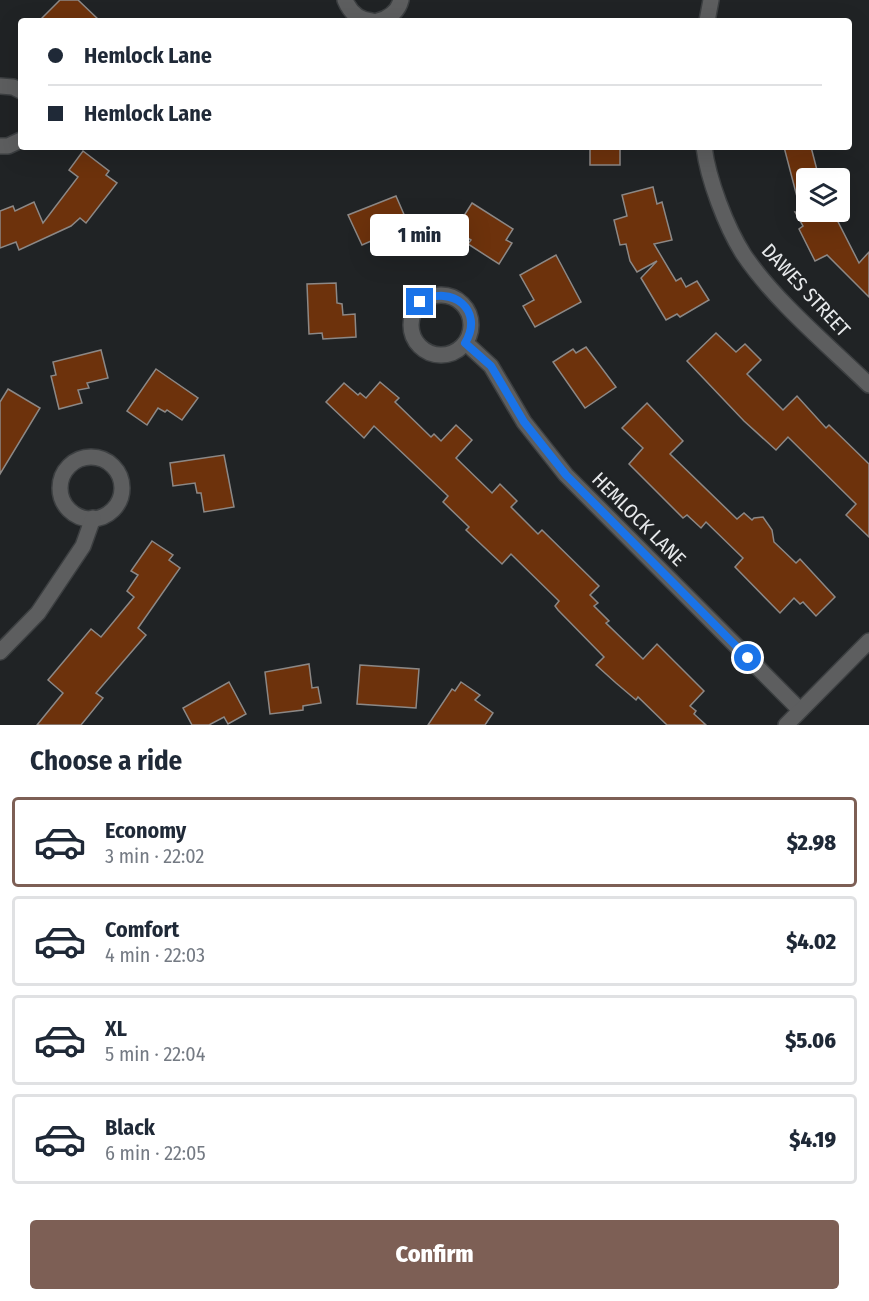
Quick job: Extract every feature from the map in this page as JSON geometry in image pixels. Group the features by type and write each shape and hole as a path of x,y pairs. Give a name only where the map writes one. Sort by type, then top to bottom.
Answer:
{"street":[{"path":"345,0 351,10 362,18"},
{"path":"386,18 394,12 401,0"},
{"path":"708,18 711,0"},
{"path":"0,86 18,90"},
{"path":"0,146 8,146 18,141"},
{"name":"DAWES STREET","path":"704,150 707,169 726,218 744,254 773,290 869,385"},
{"path":"439,294 459,300 466,307 472,326 465,343 447,355 427,352 420,346 411,329 411,319 420,302 439,294"},
{"name":"HEMLOCK LANE","path":"465,343 491,366 524,422 566,475 800,710"},
{"path":"90,457 100,458 117,470 122,489 115,508 107,514 93,518 78,516 69,510 60,492 61,481 71,464 90,457"},
{"path":"0,652 38,613 84,546 93,518"},
{"path":"786,725 869,641"}],"building":[{"path":"60,0 78,0 97,18 42,18"},
{"path":"590,150 620,150 620,165 590,165"},
{"path":"785,150 812,150 816,168 796,168 796,193"},
{"path":"83,151 109,171 106,175 117,183 86,223 80,218 71,226 19,250 16,242 0,248 0,211 13,206 15,211 34,202 43,223 78,177 69,170"},
{"path":"653,187 657,204 662,202 672,240 654,244 676,281 681,278 686,287 697,281 709,300 680,317 677,314 666,320 641,278 657,261 637,272 630,261 626,244 620,245 614,220 627,216 622,195"},
{"path":"396,196 416,242 394,251 387,234 362,245 348,215"},
{"path":"472,203 513,229 506,240 512,243 499,264 468,244 471,240 455,230"},
{"path":"801,222 838,222 859,263 869,252 869,297 827,255 815,261 799,229 803,226"},
{"path":"556,255 581,302 535,327 523,306 534,300 520,275"},
{"path":"336,283 337,303 342,304 343,315 355,314 356,337 323,339 322,333 309,334 307,284"},
{"path":"716,333 736,352 745,344 761,360 747,374 783,410 797,396 826,428 829,425 869,464 869,537 846,515 856,504 788,437 776,450 744,421 687,361"},
{"path":"586,347 616,387 585,408 553,362 573,349 576,353"},
{"path":"101,350 108,378 87,383 89,388 78,390 82,403 59,409 51,376 56,375 53,362"},
{"path":"156,369 198,398 182,420 167,410 165,412 158,408 147,425 127,411"},
{"path":"380,382 399,398 395,402 431,437 434,434 441,441 456,425 472,440 456,458 492,493 500,484 517,501 511,507 538,534 542,530 599,586 590,595 598,603 594,606 609,621 606,623 643,659 657,644 704,691 690,706 696,711 694,714 706,725 667,725 638,697 636,700 596,665 604,657 558,610 555,606 559,601 511,554 502,564 466,530 469,527 443,502 448,496 374,426 364,438 326,402 344,383 358,395 360,393 366,398"},
{"path":"8,389 40,408 0,474 0,402"},
{"path":"647,403 683,441 670,454 737,519 744,513 752,520 763,517 772,530 774,542 796,563 800,559 835,597 816,616 803,602 800,604 794,598 780,613 735,567 743,558 706,522 701,528 687,515 683,518 629,464 643,448 622,428"},
{"path":"224,455 234,507 204,512 201,493 197,493 195,483 173,486 170,463"},
{"path":"152,541 173,555 169,560 180,568 138,628 146,635 96,693 103,698 81,725 37,725 63,693 48,680 91,629 101,637 134,597 127,591 138,575 131,571"},
{"path":"309,664 312,688 318,687 321,703 303,706 303,710 270,714 265,672"},
{"path":"360,665 419,669 416,708 357,704"},
{"path":"229,682 246,714 228,724 224,717 209,725 192,725 183,708"},
{"path":"461,682 480,695 475,700 493,713 485,725 428,725 452,689 455,691"}],"route":[{"path":"420,302 439,294 459,300 466,307 472,326 465,343 491,366 524,422 566,475 748,658"}]}
